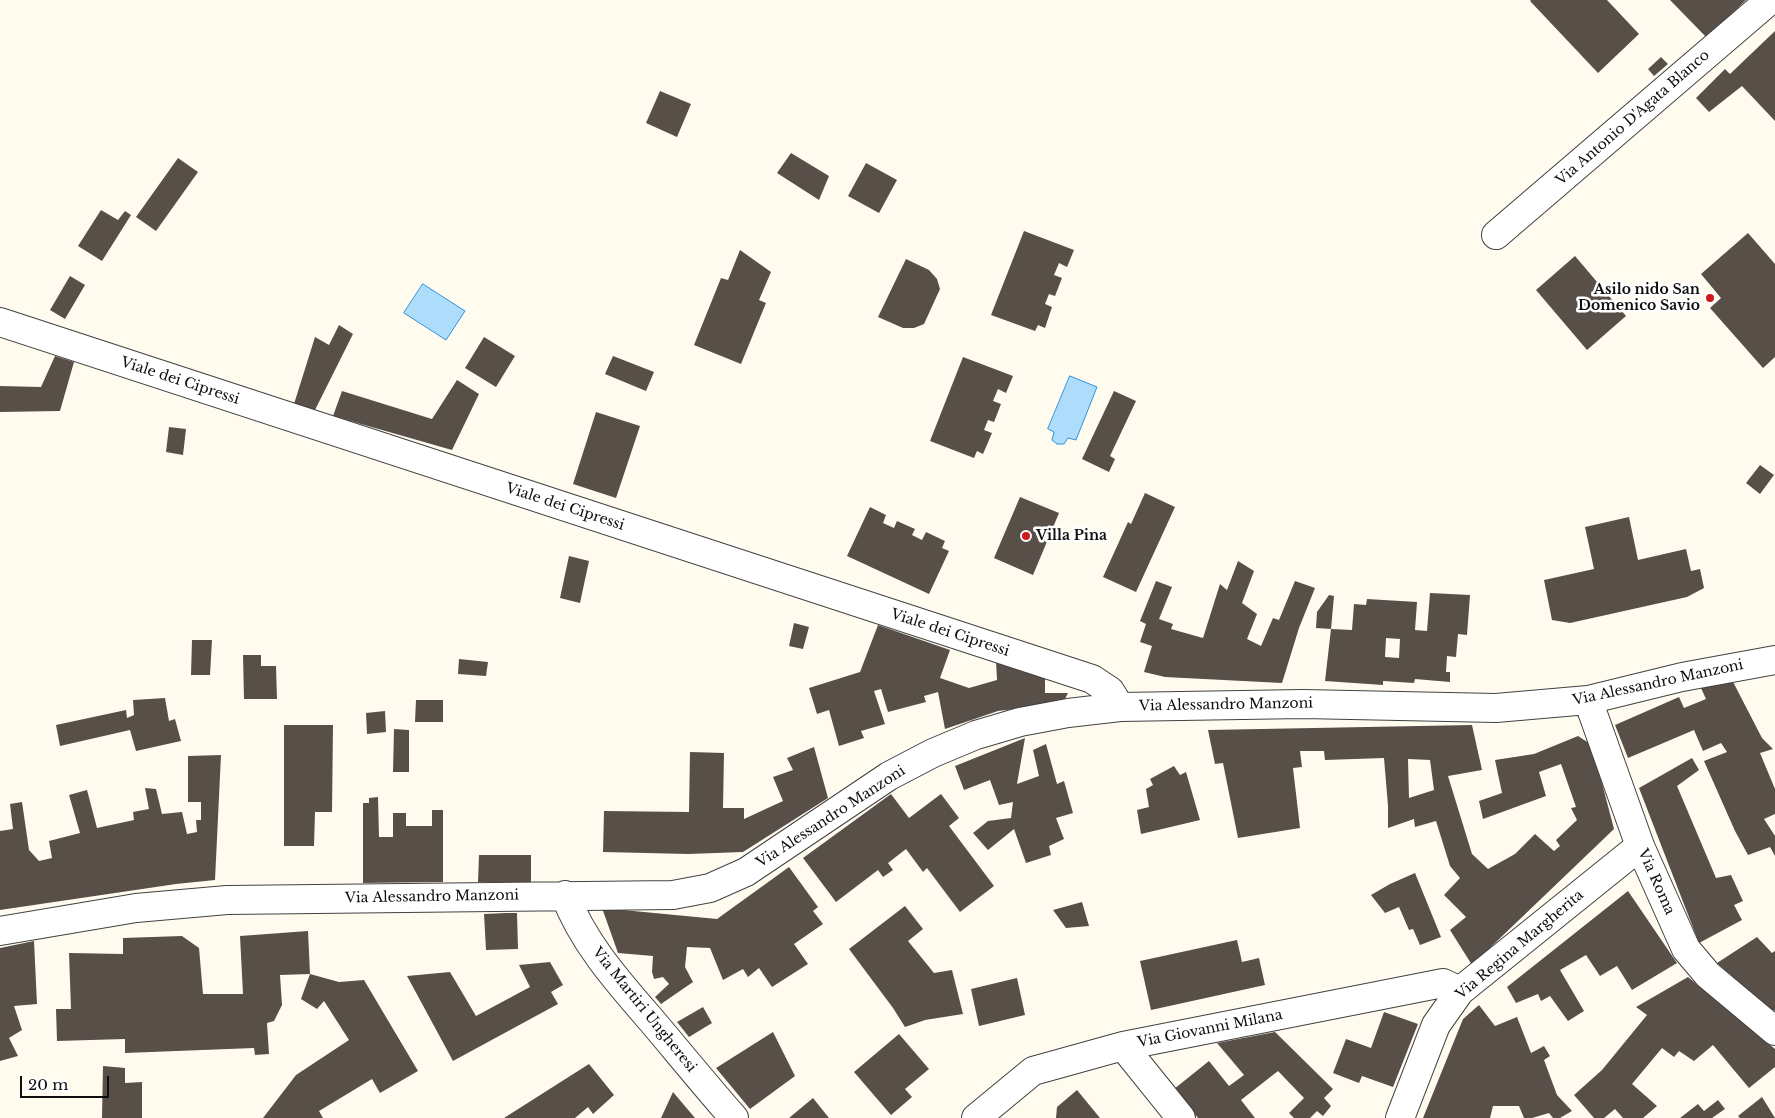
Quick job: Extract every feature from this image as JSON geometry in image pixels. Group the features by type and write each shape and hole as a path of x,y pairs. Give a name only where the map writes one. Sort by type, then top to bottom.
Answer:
{"street":[{"name":"Via Antonio D'Agata Blanco","path":"1496,235 1770,0"},
{"name":"Viale dei Cipressi","path":"0,322 1092,679 1110,691 1120,707"},
{"name":"Via Alessandro Manzoni","path":"0,931 136,908 226,900 672,895 710,888 746,872 889,776 933,753 976,735 1020,722 1068,713 1120,707 1303,704 1496,708 1588,700 1682,677 1775,660"},
{"name":"Via Roma","path":"1588,700 1640,846 1686,949 1708,975 1775,1031"},
{"name":"Via Regina Margherita","path":"1400,1118 1436,1024 1460,991 1640,846"},
{"name":"Via Martiri Ungheresi","path":"565,895 573,915 596,953 622,987 734,1118"},
{"name":"Via Giovanni Milana","path":"976,1118 1033,1071 1123,1046 1443,983 1460,991"},
{"path":"1123,1046 1181,1118"}],"water":[{"path":"423,284 465,311 446,340 404,313"},
{"path":"1070,376 1097,387 1076,440 1068,438 1064,444 1057,444 1052,440 1054,432 1048,429"}],"building":[{"path":"1531,0 1607,0 1639,34 1598,73"},
{"path":"1670,0 1746,0 1707,38"},
{"path":"1775,31 1775,121 1742,86 1709,112 1696,98 1725,69 1730,74"},
{"path":"1661,57 1668,64 1654,76 1648,69"},
{"path":"660,91 691,104 677,137 646,123"},
{"path":"791,153 829,176 819,200 777,173"},
{"path":"178,158 198,172 156,231 136,217"},
{"path":"866,163 897,180 879,213 848,196"},
{"path":"101,210 118,220 125,211 131,215 102,261 78,246"},
{"path":"1024,231 1074,250 1067,267 1059,263 1054,275 1062,278 1055,296 1049,294 1045,304 1052,307 1045,328 1038,325 1035,331 991,315"},
{"path":"1748,233 1775,264 1775,357 1763,368 1710,308 1721,298 1701,274"},
{"path":"740,250 771,272 759,300 766,303 741,364 694,345 721,278 728,280"},
{"path":"1575,256 1626,316 1587,350 1536,290"},
{"path":"906,259 929,270 937,279 940,289 924,324 914,328 903,328 878,317"},
{"path":"70,276 85,285 65,319 50,310"},
{"path":"339,325 353,334 315,410 294,404 315,337 329,345"},
{"path":"484,337 515,356 496,387 465,368"},
{"path":"55,356 74,362 60,411 0,412 0,386 41,387"},
{"path":"613,356 654,372 646,391 605,374"},
{"path":"963,357 1013,376 1006,393 998,389 993,401 1001,404 994,422 988,420 984,430 992,433 983,454 977,451 974,458 930,441"},
{"path":"457,380 479,394 452,450 333,416 342,391 432,419"},
{"path":"1114,391 1136,401 1110,456 1115,459 1109,472 1082,459"},
{"path":"596,412 640,426 616,498 573,484"},
{"path":"169,427 186,429 183,455 166,452"},
{"path":"1760,465 1774,475 1760,494 1746,483"},
{"path":"1145,493 1175,507 1136,592 1103,577 1128,522 1131,524"},
{"name":"Villa Pina","path":"1020,497 1059,513 1033,575 994,558"},
{"path":"870,507 886,515 883,523 894,528 897,521 915,529 912,535 922,540 926,532 945,541 942,548 949,551 929,594 847,556"},
{"path":"1629,517 1638,560 1686,549 1691,571 1700,569 1704,588 1687,597 1570,623 1552,620 1544,580 1594,569 1585,527"},
{"path":"569,556 589,561 580,603 560,598"},
{"path":"1238,561 1254,571 1242,603 1257,614 1247,639 1261,646 1273,618 1279,620 1295,581 1315,588 1299,628 1282,683 1165,677 1144,672 1152,646 1140,642 1146,624 1140,621 1156,581 1172,587 1159,619 1173,624 1171,629 1203,638 1220,584 1227,590"},
{"path":"1430,593 1470,595 1467,635 1458,634 1456,657 1447,656 1446,672 1450,672 1450,682 1415,679 1414,683 1383,681 1383,685 1325,681 1331,629 1352,630 1354,604 1366,605 1367,599 1417,602 1415,630 1427,631","holes":["1386,638 1400,639 1399,658 1385,657"]},
{"path":"1329,595 1334,596 1331,629 1316,628 1317,612"},
{"path":"794,623 809,627 803,649 789,646"},
{"path":"878,625 950,650 940,678 969,688 997,680 996,661 1045,676 1045,693 1068,693 1063,703 998,711 945,729 938,692 924,696 926,702 888,712 881,689 874,691 885,724 861,731 864,738 839,746 829,710 817,714 809,688 860,672"},
{"path":"192,640 212,640 210,675 191,675"},
{"path":"243,655 261,655 261,666 276,666 277,699 244,699"},
{"path":"459,659 488,662 486,676 458,674"},
{"path":"1731,678 1762,738 1773,749 1760,753 1775,789 1775,814 1764,819 1775,836 1775,856 1770,847 1748,855 1735,831 1704,761 1727,752 1721,743 1703,751 1694,730 1628,758 1615,725 1679,697 1684,708 1706,699 1701,688"},
{"path":"165,698 169,721 175,719 181,741 136,751 130,730 60,746 56,725 126,710 127,718 134,715 133,700"},
{"path":"416,700 443,700 443,722 415,722"},
{"path":"385,711 386,732 367,734 366,713"},
{"path":"284,725 333,725 332,812 315,812 314,846 284,846"},
{"path":"1472,725 1482,770 1448,776 1472,854 1488,869 1515,854 1535,834 1554,851 1560,846 1556,840 1577,820 1571,808 1576,807 1561,764 1539,772 1546,796 1483,819 1479,801 1502,793 1495,760 1534,754 1578,736 1592,745 1614,829 1472,965 1450,930 1466,917 1444,895 1460,878 1450,866 1436,821 1415,827 1414,819 1388,828 1384,758 1325,760 1324,751 1300,751 1302,767 1293,768 1300,828 1238,838 1223,763 1215,764 1208,730","holes":["1408,759 1430,760 1434,790 1409,798"]},
{"path":"394,729 409,730 409,772 393,772"},
{"path":"1025,738 1017,784 1039,776 1033,750 1046,744 1057,784 1064,781 1073,813 1056,818 1064,839 1049,846 1051,855 1026,863 1014,829 988,850 973,833 988,821 1011,818 1013,802 999,805 990,780 964,790 955,766"},
{"path":"814,747 828,798 743,852 688,854 603,852 604,811 689,812 690,752 724,753 723,808 744,808 744,819 783,801 773,777 793,770 787,758"},
{"path":"221,755 215,880 0,910 0,831 13,829 10,804 22,802 29,850 39,861 52,858 49,841 80,833 69,795 87,790 97,828 134,820 133,812 149,809 145,788 156,789 162,814 182,812 187,834 197,832 196,820 201,820 201,802 188,802 188,756"},
{"path":"1692,758 1699,770 1677,786 1716,878 1731,875 1743,901 1734,905 1742,920 1699,943 1639,788"},
{"path":"1174,766 1180,775 1186,772 1200,820 1141,834 1137,810 1149,807 1146,789 1153,785 1150,779"},
{"path":"891,794 909,818 941,794 959,818 949,826 994,886 960,912 927,868 923,872 906,849 888,863 893,870 883,877 878,870 836,902 803,858"},
{"path":"378,797 379,837 393,837 393,813 406,813 406,826 432,826 432,810 443,810 443,882 363,883 363,803 369,803 369,798"},
{"path":"479,855 531,855 531,882 478,882"},
{"path":"789,867 818,907 813,911 823,924 794,944 808,964 772,987 759,968 748,977 743,969 723,980 710,948 687,947 685,967 693,982 661,1004 655,997 669,984 663,977 654,979 652,972 653,956 618,953 602,908 717,919"},
{"path":"1415,873 1441,937 1420,945 1413,929 1409,930 1399,907 1385,913 1371,895"},
{"path":"1628,891 1677,963 1632,990 1617,966 1600,976 1586,955 1560,970 1584,1011 1568,1021 1550,996 1541,1001 1538,994 1516,1003 1507,987"},
{"path":"1082,902 1089,926 1066,928 1053,910"},
{"path":"905,906 923,929 908,941 934,973 952,970 963,1014 925,1020 905,1027 849,949"},
{"path":"517,913 518,949 486,950 484,914"},
{"path":"308,931 310,974 280,975 282,1005 274,1021 267,1023 269,1054 255,1055 254,1048 125,1053 125,1039 57,1041 56,1009 71,1009 69,953 123,954 123,938 182,936 199,948 203,994 243,994 240,936"},
{"path":"1757,937 1772,953 1775,951 1775,1010 1773,1012 1717,963"},
{"path":"1237,940 1242,962 1259,958 1265,985 1151,1010 1140,961"},
{"path":"34,941 37,1004 14,1006 22,1030 9,1038 18,1056 0,1061 0,948"},
{"path":"550,962 563,985 551,992 558,1004 453,1061 407,976 450,972 476,1016 530,987 519,965"},
{"path":"310,974 339,982 364,980 418,1071 380,1093 372,1079 319,1111 323,1118 263,1118 296,1075 349,1040 324,1001 317,1009 301,999"},
{"path":"1688,977 1775,1049 1775,1067 1749,1088 1713,1045 1694,1061 1679,1051 1674,1057 1662,1048 1632,1084 1657,1106 1643,1118 1623,1118 1615,1109 1604,1118 1594,1118 1574,1095 1602,1070 1647,1015 1636,1007"},
{"path":"1017,978 1025,1015 979,1026 971,989"},
{"path":"1479,1005 1495,1026 1517,1017 1531,1053 1544,1046 1550,1056 1544,1060 1557,1095 1572,1111 1560,1118 1553,1118 1549,1113 1532,1118 1524,1118 1519,1106 1493,1106 1490,1118 1423,1118 1463,1019"},
{"path":"703,1007 712,1023 689,1037 677,1022"},
{"path":"1384,1012 1418,1024 1393,1087 1362,1076 1359,1083 1333,1073 1346,1039 1371,1048"},
{"path":"773,1032 795,1076 750,1109 716,1068"},
{"path":"1275,1032 1333,1089 1324,1098 1331,1106 1323,1116 1317,1111 1310,1118 1294,1118 1289,1113 1304,1098 1278,1071 1241,1100 1255,1118 1198,1118 1174,1089 1209,1061 1229,1086 1244,1075 1217,1043"},
{"path":"899,1034 929,1069 905,1089 912,1097 891,1115 854,1072"},
{"path":"589,1064 614,1095 593,1114 588,1107 575,1118 504,1118"},
{"path":"103,1066 125,1068 125,1083 142,1082 142,1118 102,1118"},
{"path":"1077,1090 1100,1118 1056,1118 1057,1107"},
{"path":"673,1092 695,1118 661,1118"},
{"path":"1762,1097 1775,1118 1740,1118 1738,1116"},
{"path":"813,1098 829,1118 789,1118"},
{"path":"1718,1100 1725,1109 1712,1118 1680,1118 1698,1104 1704,1111"}],"place":[{"name":"Asilo nido San Domenico Savio","path":"1710,298"},
{"name":"Villa Pina","path":"1026,536"}]}
